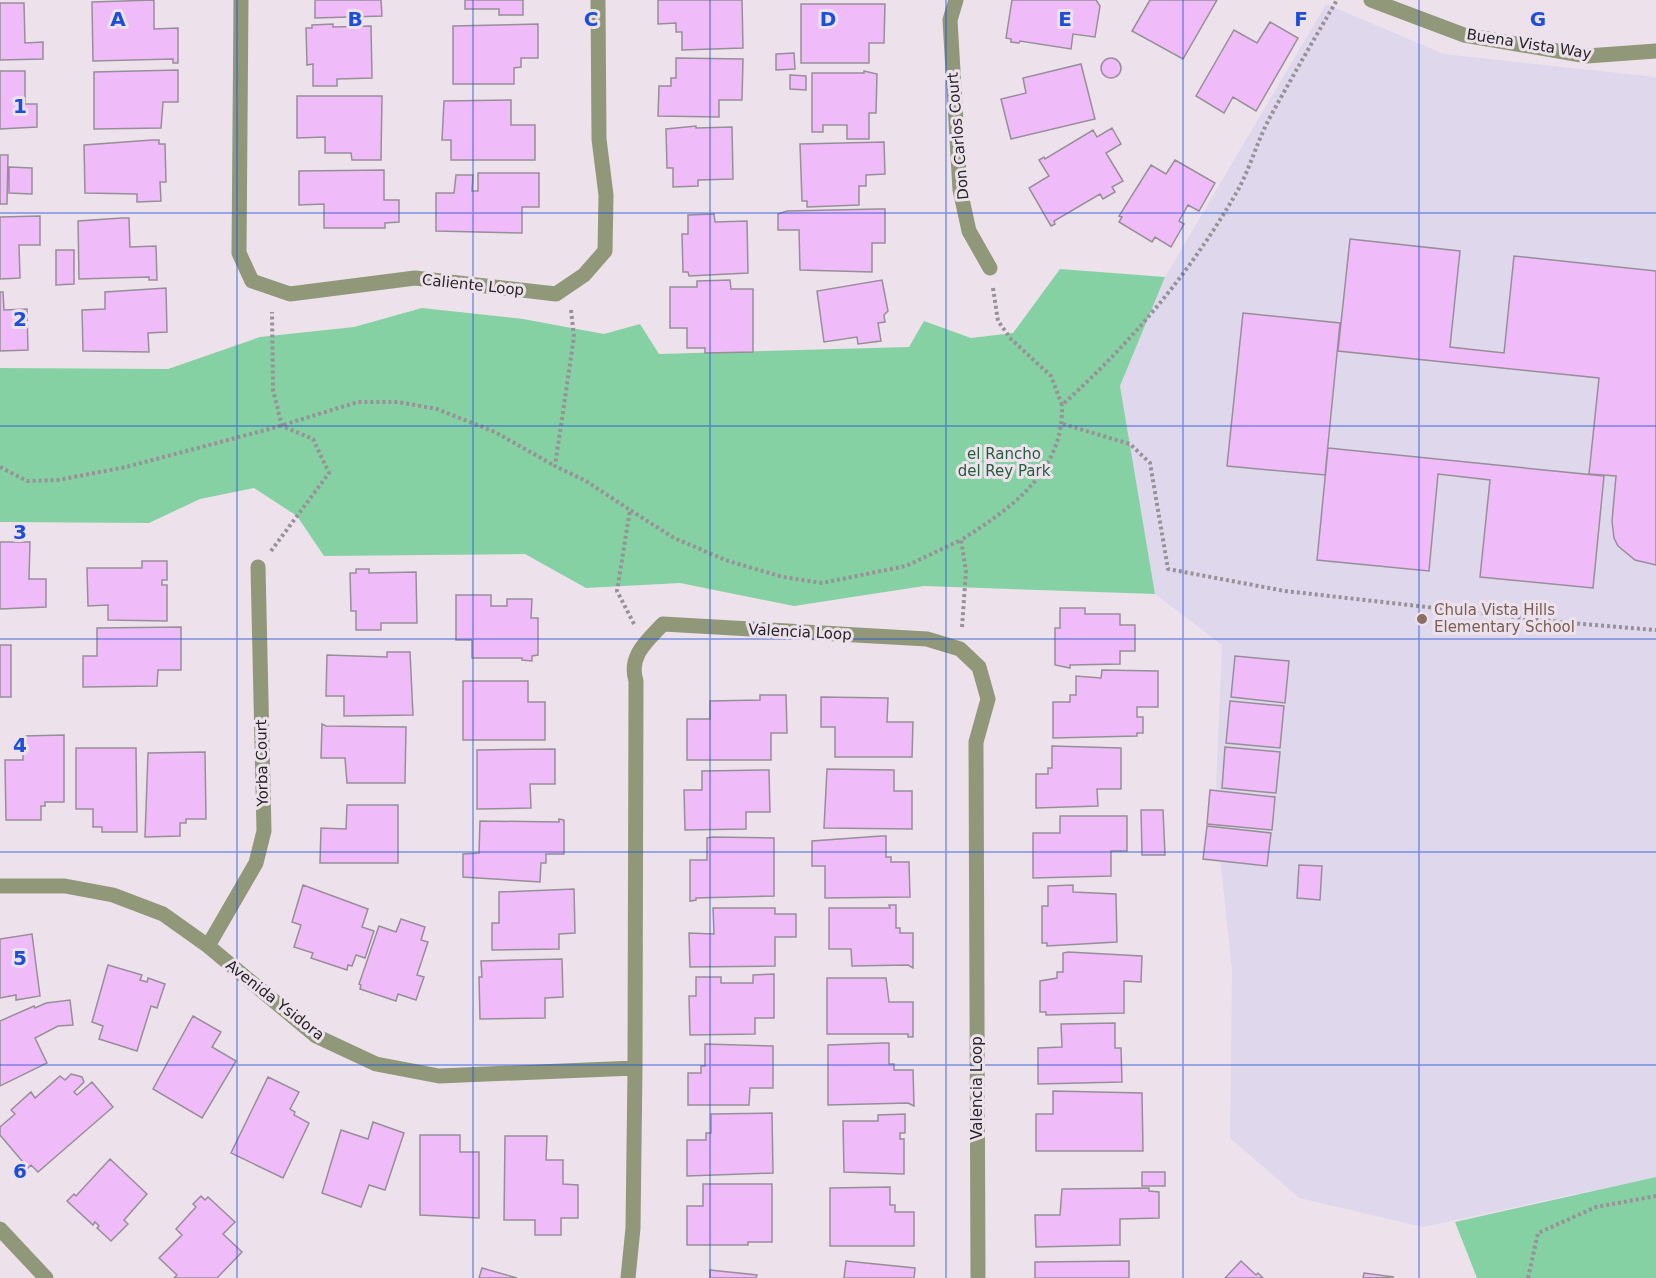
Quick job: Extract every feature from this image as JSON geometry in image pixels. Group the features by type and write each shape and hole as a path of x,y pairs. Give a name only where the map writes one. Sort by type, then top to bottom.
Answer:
{"street":[{"name":"Caliente Loop","path":"241,0 239,253 252,281 290,294 415,278 556,294 584,275 605,251 606,195 599,139 597,0"},
{"name":"Don Carlos Court","path":"956,0 950,20 960,190 969,231 990,267"},
{"name":"Buena Vista Way","path":"1371,0 1464,35 1587,56 1656,51"},
{"name":"Yorba Court","path":"208,946 256,863 264,831 258,567"},
{"name":"Valencia Loop","path":"628,1278 633,1228 635,1068 636,681 633,672 638,650 663,624 927,639 960,650 979,667 988,699 976,742 978,1278"},
{"name":"Avenida Ysidora","path":"0,886 65,886 113,895 163,914 208,946 316,1036 376,1064 439,1076 635,1068"},
{"path":"0,1229 46,1278"}],"path":[{"path":"1062,405 1098,372 1168,296 1199,252 1239,188 1268,121 1337,0"},
{"path":"0,467 27,480 58,480 126,468 282,426 358,402 398,402 437,408 495,432 586,481 674,538 728,561 783,577 822,583 906,566 961,540 1020,498 1050,463 1063,424 1062,405 1051,376 1011,339 998,321 990,267"},
{"path":"555,466 574,337 569,286"},
{"path":"271,287 273,390 282,426"},
{"path":"1063,424 1130,444 1150,463 1168,569 1285,591 1560,622 1656,630"},
{"path":"258,567 329,473 313,439 282,426"},
{"path":"630,510 617,591 645,644"},
{"path":"960,650 966,571 961,540"},
{"path":"1528,1278 1538,1233 1596,1207 1656,1196"}],"shaded area":[{"name":"Chula Vista Hills Elementary School","path":"1326,4 1444,54 1656,77 1656,1177 1423,1227 1299,1198 1230,1138 1232,971 1215,810 1222,645 1155,594 1120,386 1165,277"}],"green space":[{"name":"el Rancho del Rey Park","path":"1060,269 1165,277 1120,386 1155,594 924,586 794,606 680,583 586,588 525,554 324,556 297,516 254,488 200,499 149,523 0,522 0,368 168,369 260,337 354,327 422,308 523,319 604,334 640,324 659,354 909,347 924,321 971,338 1013,333"},
{"path":"1656,1177 1656,1278 1477,1278 1455,1222"}],"building":[{"path":"154,0 154,29 178,28 178,63 173,63 173,59 93,61 92,2"},
{"path":"315,0 381,0 382,16 315,18"},
{"path":"465,0 523,0 523,15 499,15 499,9 465,9"},
{"path":"658,0 742,0 743,48 682,50 682,32 676,32 676,23 658,24"},
{"path":"1012,0 1096,0 1100,6 1095,37 1073,34 1071,49 1020,41 1019,43 1011,42 1011,39 1006,38"},
{"path":"1150,0 1217,0 1183,59 1132,31"},
{"path":"0,3 24,3 25,43 43,42 43,59 0,60"},
{"path":"801,4 885,4 884,43 869,43 869,63 801,63"},
{"path":"1270,22 1298,38 1256,111 1233,97 1224,113 1196,96 1234,30 1257,43"},
{"path":"333,24 333,27 371,26 372,78 337,79 337,86 313,86 313,64 307,65 306,28 312,28 312,25"},
{"path":"538,24 538,58 521,58 521,67 514,68 514,84 453,84 453,26"},
{"path":"794,53 795,69 776,70 776,54"},
{"path":"676,58 743,59 742,100 719,100 719,117 658,116 659,86 671,86 671,78 676,78"},
{"path":"1111,58 1118,61 1121,68 1118,75 1111,78 1104,75 1101,68 1104,61"},
{"path":"1081,64 1095,119 1011,139 1001,99 1026,93 1023,78"},
{"path":"178,70 178,102 163,102 161,128 94,129 94,72"},
{"path":"0,71 25,71 25,104 37,104 37,127 0,129"},
{"path":"864,71 877,74 876,113 869,113 869,139 847,139 847,125 823,125 823,132 812,132 812,73 864,73"},
{"path":"790,75 806,76 806,90 790,89"},
{"path":"297,96 382,96 381,160 352,160 351,153 325,153 325,137 297,138"},
{"path":"511,100 511,125 535,125 535,160 451,160 451,140 442,140 444,101"},
{"path":"696,126 696,128 732,127 733,179 698,180 698,186 673,187 673,168 667,168 666,129"},
{"path":"1112,128 1121,144 1106,153 1123,181 1112,187 1115,192 1103,199 1100,194 1054,221 1055,224 1051,226 1029,188 1049,176 1039,160 1044,157 1045,159 1093,130 1097,137"},
{"path":"159,140 159,144 165,144 166,182 160,182 161,201 137,202 137,194 85,193 84,145"},
{"path":"884,142 885,174 866,175 866,186 859,186 859,205 807,207 807,201 802,201 800,144"},
{"path":"0,155 8,155 7,204 0,204"},
{"path":"1175,160 1215,183 1199,211 1188,205 1179,221 1184,224 1171,247 1155,237 1152,242 1119,222 1122,217 1119,216 1151,165 1166,174"},
{"path":"9,167 32,168 32,194 9,193"},
{"path":"384,170 384,200 399,200 399,222 385,223 385,228 324,228 324,204 299,205 299,171"},
{"path":"478,173 539,173 539,207 522,207 522,233 436,231 436,193 454,193 456,175 473,175 472,191 478,191"},
{"path":"885,209 885,243 872,243 872,272 800,270 799,230 778,230 778,214 787,211"},
{"path":"714,214 715,222 747,221 748,273 689,276 688,272 683,272 682,234 688,234 688,215"},
{"path":"40,216 40,245 19,245 20,278 0,279 0,217"},
{"path":"129,218 130,247 156,246 157,280 149,280 149,277 79,279 78,221"},
{"path":"1350,239 1460,251 1450,347 1504,353 1514,256 1656,271 1656,565 1635,560 1618,546 1614,538 1612,521 1616,476 1589,474 1599,378 1338,351"},
{"path":"56,250 74,250 74,284 56,285"},
{"path":"730,280 731,289 753,289 753,352 705,353 705,348 687,348 687,328 670,328 670,287 697,287 697,281"},
{"path":"882,280 888,311 884,315 885,322 878,323 881,341 858,344 857,337 824,342 817,291"},
{"path":"166,288 167,332 148,333 149,352 83,351 82,310 105,309 105,292"},
{"path":"0,292 3,292 4,310 27,309 28,350 0,351"},
{"path":"1243,313 1340,323 1325,475 1227,466"},
{"path":"1328,448 1604,476 1593,588 1480,577 1490,480 1438,474 1429,571 1317,560"},
{"path":"0,542 30,542 29,579 46,579 46,607 0,609"},
{"path":"142,561 167,561 167,580 162,580 162,585 167,585 167,621 108,620 108,605 88,606 87,568 142,568"},
{"path":"356,569 369,569 369,573 416,572 417,623 381,623 381,630 356,630 356,611 351,611 350,573 356,573"},
{"path":"456,595 491,595 491,606 507,606 507,599 532,599 531,618 538,618 538,655 532,656 532,661 522,660 522,658 472,658 472,640 456,640"},
{"path":"1060,608 1085,608 1085,614 1120,614 1120,625 1135,625 1135,651 1120,651 1120,664 1070,665 1070,668 1055,665 1055,628 1060,628"},
{"path":"181,627 181,670 158,670 157,686 83,687 83,656 97,656 97,628"},
{"path":"0,645 11,645 11,697 0,697"},
{"path":"387,652 410,652 413,715 344,716 344,696 326,696 327,655 387,657"},
{"path":"1235,656 1289,661 1285,703 1231,697"},
{"path":"1102,670 1158,671 1158,707 1137,707 1137,717 1143,717 1143,733 1137,733 1137,736 1053,738 1053,702 1070,702 1070,695 1076,695 1076,676 1101,678"},
{"path":"463,681 528,681 528,702 545,702 545,740 463,740"},
{"path":"760,695 786,695 787,733 771,733 771,760 687,760 687,719 710,719 710,701 760,700"},
{"path":"821,697 888,698 887,722 913,722 912,757 835,757 835,727 821,727"},
{"path":"1230,701 1284,706 1280,748 1226,743"},
{"path":"322,724 326,726 406,727 405,783 347,783 345,758 321,758"},
{"path":"64,735 64,802 45,802 45,806 41,806 41,820 6,820 5,760 23,760 23,736"},
{"path":"1052,746 1121,748 1121,789 1097,789 1098,806 1036,808 1036,774 1048,774 1048,768 1052,768"},
{"path":"1225,747 1280,752 1276,793 1222,788"},
{"path":"76,748 136,748 137,832 102,832 102,827 93,827 93,809 76,809"},
{"path":"555,749 555,784 530,784 531,808 477,809 477,750"},
{"path":"205,752 206,819 186,819 186,823 180,823 180,836 145,837 148,753"},
{"path":"827,769 894,770 894,791 912,791 912,829 824,828"},
{"path":"769,770 770,812 746,812 746,829 685,830 684,790 702,790 702,771"},
{"path":"1210,790 1275,797 1272,830 1207,824"},
{"path":"347,805 398,805 398,863 320,863 321,828 346,829"},
{"path":"1141,810 1163,810 1165,855 1142,855"},
{"path":"1060,816 1127,816 1127,851 1111,851 1111,876 1033,878 1033,833 1060,833"},
{"path":"559,819 564,820 564,854 546,854 546,863 541,863 540,882 463,877 463,854 479,853 480,821 559,822"},
{"path":"1207,826 1271,833 1267,866 1203,859"},
{"path":"886,836 886,857 891,857 891,862 909,862 910,897 825,898 825,866 812,866 812,841"},
{"path":"707,838 774,838 774,896 696,898 690,901 690,860 707,860"},
{"path":"1299,865 1322,866 1320,900 1297,898"},
{"path":"303,885 368,909 362,927 374,931 365,958 356,955 352,966 348,965 347,970 311,958 313,953 294,947 301,925 292,922"},
{"path":"1073,885 1073,892 1116,894 1117,942 1047,946 1047,943 1042,943 1042,906 1048,906 1048,886"},
{"path":"574,889 575,933 559,934 559,949 492,950 492,923 499,923 499,892"},
{"path":"889,905 896,905 896,928 900,928 900,933 913,933 913,968 908,965 852,966 851,949 829,949 829,908 890,908"},
{"path":"713,908 775,908 775,914 796,914 796,937 775,937 775,966 690,967 689,933 714,934"},
{"path":"401,919 425,927 421,940 428,942 417,975 424,977 416,1000 398,994 396,1001 360,989 359,984 379,926 396,932"},
{"path":"32,934 40,996 16,1000 16,995 0,998 0,939"},
{"path":"1063,953 1142,956 1141,982 1124,981 1124,1013 1046,1015 1046,1012 1040,1012 1040,981 1057,978 1057,972 1063,972"},
{"path":"562,959 563,997 545,998 545,1018 480,1019 481,961"},
{"path":"108,965 142,975 140,980 147,982 148,978 165,984 157,1008 151,1006 137,1051 99,1039 103,1026 92,1022"},
{"path":"774,974 774,1018 755,1018 755,1034 690,1035 689,996 696,996 696,977 721,977 721,983 753,983 753,975"},
{"path":"827,978 886,978 889,1002 913,1002 913,1037 908,1037 908,1034 827,1034"},
{"path":"70,1000 73,1025 58,1026 35,1038 47,1063 0,1086 0,1021 34,1006 35,1008 46,1003"},
{"path":"193,1016 221,1032 212,1047 236,1061 202,1118 153,1089"},
{"path":"1115,1023 1115,1048 1121,1048 1122,1082 1038,1084 1038,1048 1062,1047 1061,1024"},
{"path":"889,1043 889,1064 894,1064 894,1070 913,1070 914,1106 908,1103 828,1105 828,1045"},
{"path":"705,1044 773,1046 773,1088 750,1088 749,1105 688,1105 688,1073 701,1073 701,1066 705,1066"},
{"path":"71,1074 82,1077 84,1082 74,1092 77,1095 92,1082 113,1107 38,1172 31,1165 28,1168 0,1135 0,1127 15,1114 11,1110 31,1092 35,1098 60,1076 65,1080"},
{"path":"268,1077 299,1092 290,1109 295,1112 294,1115 309,1123 283,1178 231,1153"},
{"path":"1053,1091 1142,1093 1143,1151 1036,1151 1036,1114 1053,1114"},
{"path":"772,1113 773,1173 687,1176 687,1140 706,1140 706,1133 711,1133 711,1114"},
{"path":"905,1114 905,1133 900,1133 900,1139 904,1139 904,1174 844,1172 843,1121 878,1121 878,1115"},
{"path":"373,1122 404,1133 385,1190 369,1185 361,1207 322,1193 341,1130 368,1139"},
{"path":"420,1135 460,1135 460,1152 479,1152 479,1218 420,1215"},
{"path":"505,1136 547,1136 546,1160 563,1160 563,1184 578,1185 578,1218 561,1218 561,1235 535,1235 535,1220 504,1220"},
{"path":"110,1159 147,1194 124,1220 128,1224 111,1241 97,1228 99,1226 95,1222 93,1225 67,1201 74,1194 76,1196"},
{"path":"1142,1172 1165,1172 1165,1186 1142,1186"},
{"path":"703,1184 772,1184 772,1242 748,1242 748,1245 687,1245 687,1206 703,1206"},
{"path":"890,1187 890,1205 895,1205 895,1212 914,1212 914,1246 830,1246 830,1188"},
{"path":"1149,1188 1149,1191 1159,1192 1159,1218 1120,1219 1120,1245 1036,1247 1035,1215 1060,1215 1062,1189"},
{"path":"201,1196 205,1200 208,1197 235,1222 223,1234 242,1252 217,1278 174,1278 177,1275 159,1258 182,1235 176,1229 196,1207 193,1204"},
{"path":"846,1261 915,1268 914,1278 844,1278"},
{"path":"1129,1261 1129,1278 1035,1278 1035,1262"},
{"path":"1241,1261 1256,1275 1258,1273 1263,1278 1225,1278"},
{"path":"482,1268 517,1278 479,1278"},
{"path":"710,1270 757,1275 756,1278 710,1278"},
{"path":"1364,1273 1394,1277 1363,1278"}],"place":[{"name":"Chula Vista Hills Elementary School","path":"1422,619"}]}
